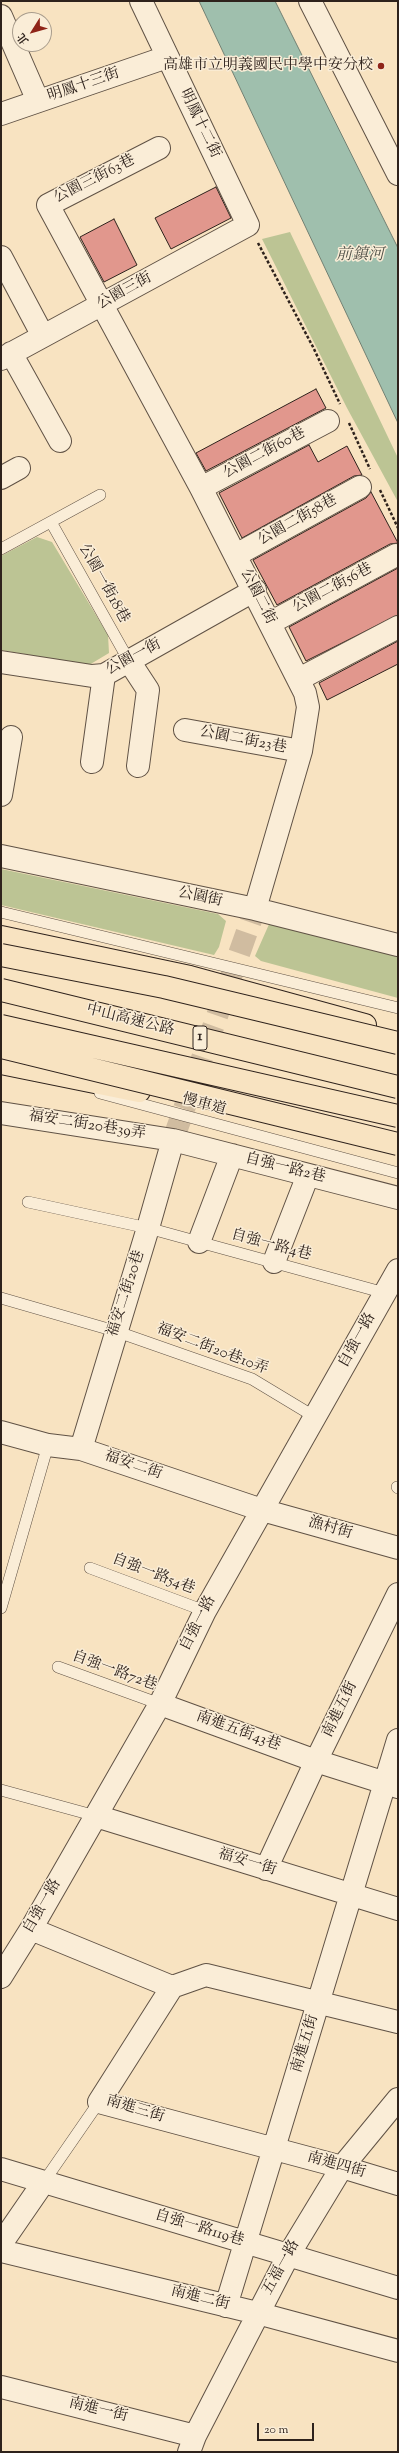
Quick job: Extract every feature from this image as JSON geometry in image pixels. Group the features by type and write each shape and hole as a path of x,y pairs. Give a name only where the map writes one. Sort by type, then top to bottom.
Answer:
{"highway":[{"path":"1,937 190,977 398,1034"},
{"path":"1,955 164,987 398,1043"},
{"name":"中山高速公路","path":"1,990 398,1087"},
{"name":"1","path":"1,1026 398,1116"},
{"path":"1,1047 398,1144"},
{"path":"1,1063 202,1104 398,1152"}],"street":[{"name":"明鳳十二街","path":"142,1 167,57 248,224"},
{"path":"310,1 398,174"},
{"path":"1,16 38,101"},
{"name":"明鳳十三街","path":"1,114 167,57"},
{"name":"公園三街63巷","path":"102,305 48,205 159,148"},
{"name":"公園三街","path":"6,356 248,224"},
{"path":"1,257 43,336"},
{"name":"公園二街","path":"102,305 255,590 299,679 308,707 301,751 255,909"},
{"path":"6,356 60,441"},
{"name":"公園二街60巷","path":"201,488 339,415"},
{"name":"公園二街58巷","path":"236,555 370,480"},
{"name":"公園二街56巷","path":"270,623 396,555"},
{"name":"公園一街","path":"1,662 92,676 104,675 255,590"},
{"path":"299,679 398,627"},
{"path":"129,661 148,690 138,766"},
{"path":"92,762 104,675"},
{"name":"公園二街23巷","path":"185,730 301,751"},
{"path":"1,795 11,737"},
{"name":"公園街","path":"1,856 255,909 398,945"},
{"name":"福安二街20巷39弄","path":"1,1113 173,1140"},
{"name":"自強一路2巷","path":"173,1140 398,1198"},
{"name":"福安二街20巷","path":"81,1449 115,1330 148,1228 173,1140"},
{"path":"199,1242 232,1155"},
{"path":"274,1262 308,1174"},
{"name":"自強一路","path":"1,1977 32,1929 160,1704 205,1611 398,1270"},
{"name":"福安二街","path":"1,1432 48,1445 81,1449 262,1510"},
{"name":"漁村街","path":"262,1510 398,1548"},
{"name":"南進五街","path":"266,1868 316,1761 391,1626 398,1594"},
{"name":"南進五街43巷","path":"160,1704 316,1761"},
{"name":"南進五街","path":"226,2306 351,1895 392,1785 398,1740"},
{"path":"316,1761 392,1785"},
{"name":"福安一街","path":"96,1816 398,1909"},
{"path":"32,1929 172,1987 206,1975 398,2022"},
{"name":"南進三街","path":"172,1987 100,2102 274,2148"},
{"name":"五福一路","path":"192,2444 257,2313 288,2256 342,2167 398,2099"},
{"name":"南進四街","path":"274,2148 398,2184"},
{"name":"自強一路119巷","path":"1,2170 398,2288"},
{"path":"1,2244 43,2182"},
{"name":"南進二街","path":"1,2251 257,2313 398,2352"},
{"name":"南進一街","path":"1,2387 192,2444"}],"lane":[{"path":"1,549 100,495"},
{"name":"公園一街18巷","path":"51,522 129,661"},
{"path":"1,912 398,1008"},
{"name":"慢車道","path":"1,1074 84,1089 398,1173"},
{"name":"自強一路4巷","path":"28,1202 148,1228 385,1293"},
{"name":"福安二街20巷10弄","path":"1,1298 115,1330 252,1379 315,1417"},
{"path":"1,1608 48,1445"},
{"name":"自強一路54巷","path":"90,1568 205,1611"},
{"name":"自強一路72巷","path":"58,1667 160,1704"},
{"path":"1,1790 96,1816"},
{"path":"43,2182 100,2102"}],"path":[{"path":"248,224 313,347 339,415 370,480 398,528"}],"shaded area":[{"path":"290,232 398,458 398,502 347,408 262,239"},
{"path":"37,537 52,542 108,635 109,653 89,665 1,650 1,556"},
{"path":"1,869 218,914 226,921 219,947 214,955 1,905"},
{"path":"270,922 398,948 398,998 261,961 255,956"}],"water":[{"name":"前鎮河","path":"199,1 275,1 398,248 398,423"}],"building":[{"path":"216,187 231,218 171,249 155,218"},
{"path":"114,219 137,265 104,282 80,237"},
{"path":"316,389 326,408 206,471 196,453"},
{"path":"309,445 318,462 347,446 362,475 354,476 242,538 219,493"},
{"path":"371,492 398,543 390,544 277,605 253,560 366,498"},
{"path":"398,568 398,615 306,661 289,627"},
{"path":"398,641 398,664 327,700 319,683"}],"tunnel":[{"path":"173,1140 255,909"}],"place":[{"name":"高雄市立明義國民中學中安分校","path":"381,66"}]}
